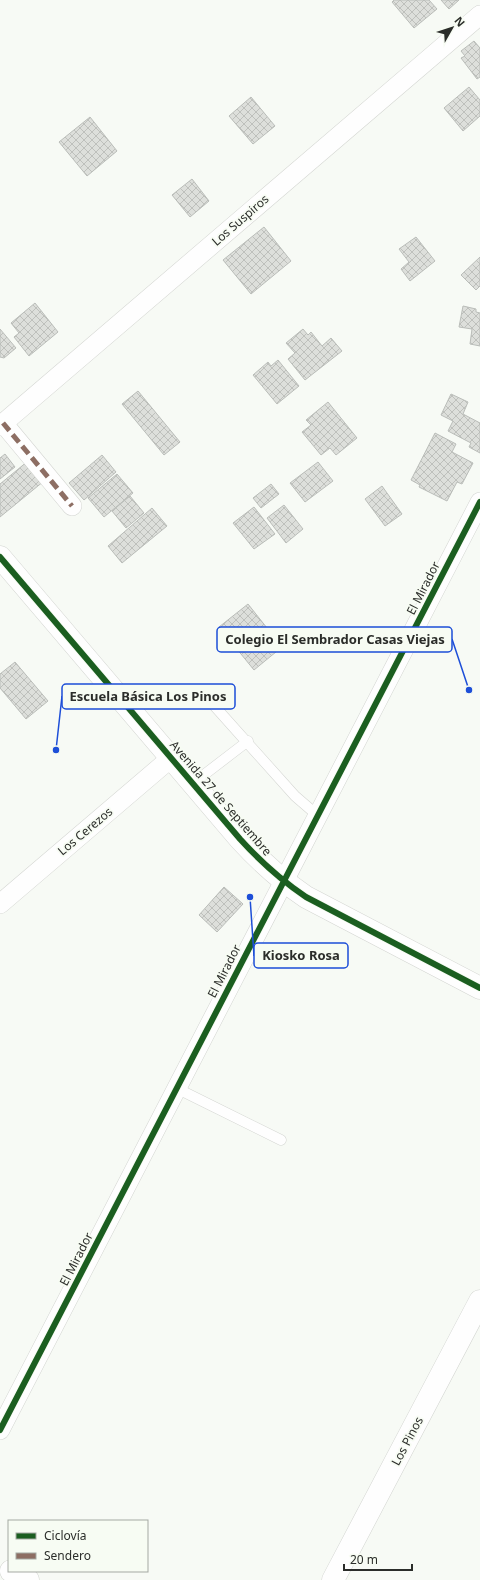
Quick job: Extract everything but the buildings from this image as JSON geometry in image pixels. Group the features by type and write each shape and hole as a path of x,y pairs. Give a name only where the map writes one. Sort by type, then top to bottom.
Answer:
{"street":[{"name":"Los Suspiros","path":"2,425 480,14"},
{"path":"2,425 72,506"},
{"name":"El Mirador","path":"0,1430 480,502"},
{"name":"Avenida 27 de Septiembre","path":"0,557 192,784 260,861 283,881 328,910 480,988"},
{"name":"Los Cerezos","path":"0,904 171,758"},
{"name":"Los Pinos","path":"333,1580 480,1301"},
{"path":"12,1572 28,1580"}],"lane":[{"path":"210,701 248,741 295,796 317,815"},
{"path":"192,784 248,741"},
{"path":"176,1088 281,1140"}],"marked path":[{"path":"3,423 72,506"}],"cycle path":[{"path":"0,1430 480,502"},
{"path":"0,557 240,839 271,870 306,897 480,988"}],"place":[{"name":"Colegio El Sembrador Casas Viejas","path":"469,690"},
{"name":"Escuela Básica Los Pinos","path":"56,750"},
{"name":"Kiosko Rosa","path":"250,897"}]}
